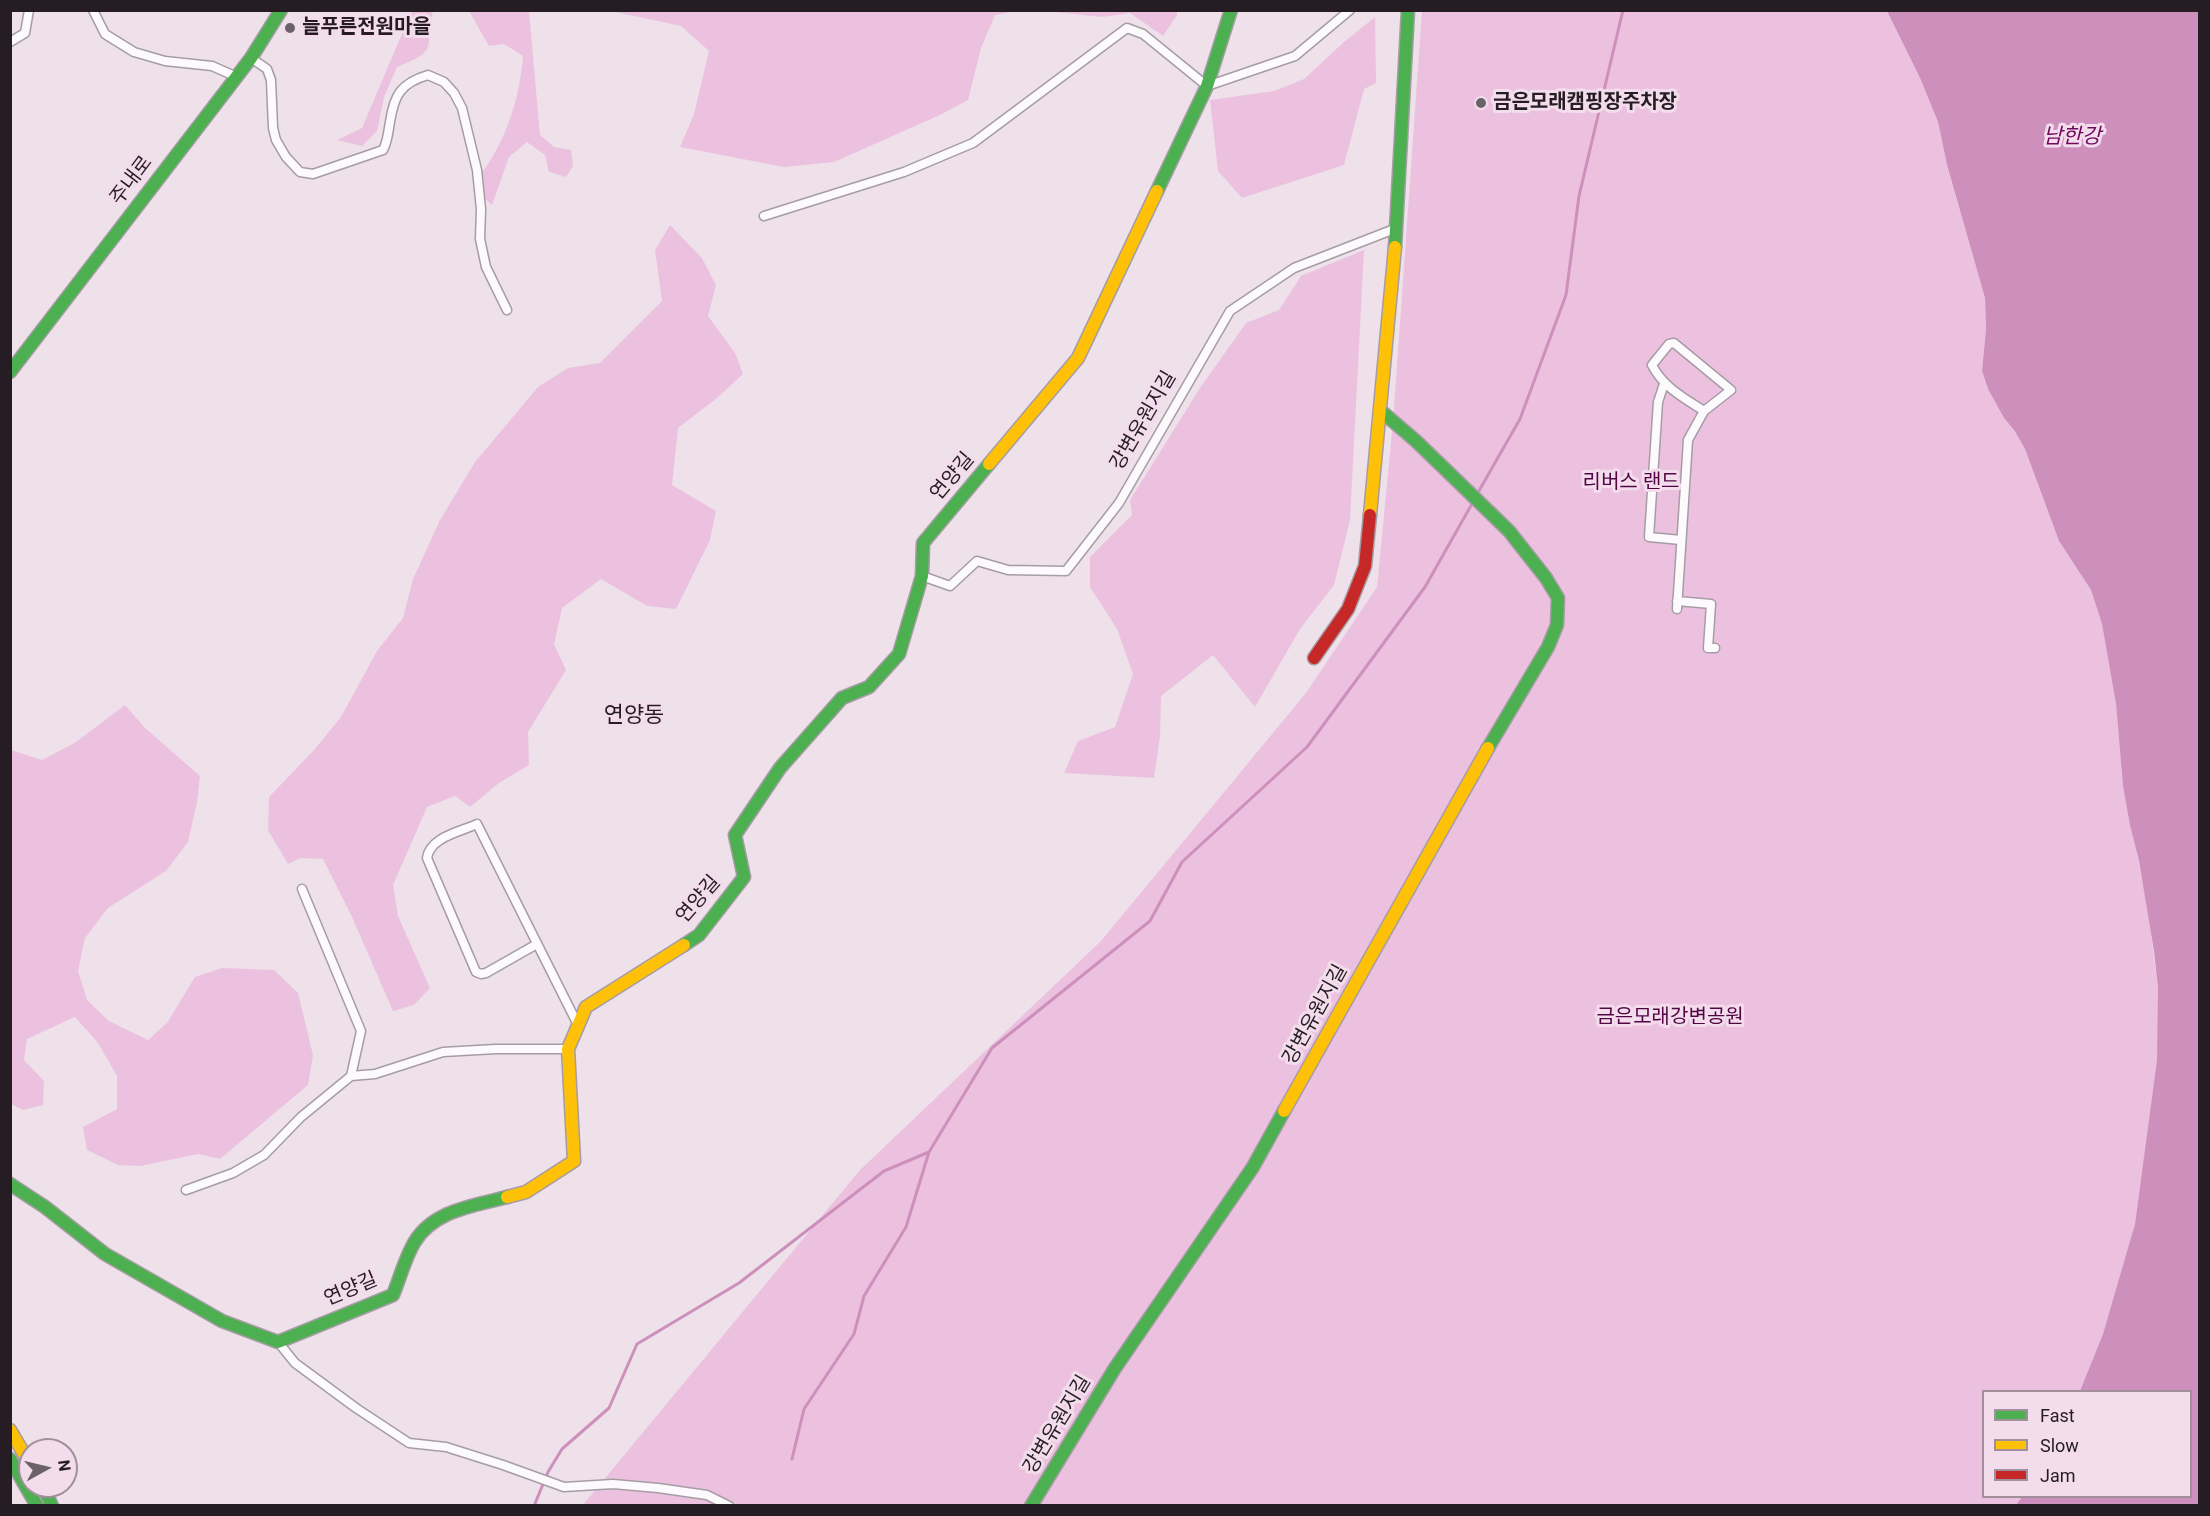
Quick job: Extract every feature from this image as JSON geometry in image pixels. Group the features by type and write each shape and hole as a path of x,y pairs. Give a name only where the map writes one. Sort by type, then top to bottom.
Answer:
{"main road":[{"name":"주내로","path":"10,372 237,77 281,10"},
{"name":"연양길","path":"279,1342 393,1294 414,1243 431,1222 455,1212 526,1192 574,1161 568,1048 586,1007 699,935 744,877 735,834 780,768 842,698 869,687 899,654 922,576 923,543 1078,358 1207,86 1231,10"},
{"path":"1314,658 1348,609 1365,566 1381,411 1386,325 1397,228 1408,10"},
{"name":"강변유원지길","path":"1031,1506 1115,1368 1253,1167 1492,740 1548,647 1557,626 1558,598 1546,578 1509,531 1416,441 1381,411"},
{"path":"10,1184 45,1207 105,1254 172,1294 222,1321 279,1342"},
{"path":"10,1430 18,1444"},
{"path":"10,1459 37,1506"}],"street":[{"path":"10,42 25,33 29,10"},
{"path":"93,10 105,34 134,52 165,61 212,66 237,77"},
{"path":"764,216 904,172 973,143 1127,28 1143,34 1207,86 1295,56 1350,10"},
{"path":"251,58 267,69 271,80 273,128 276,140 286,157 300,172 313,174 383,150 387,143 390,118 405,84 428,75 444,82 454,93 462,108 477,170 481,209 480,239 486,267 507,310"},
{"name":"강변유원지길","path":"922,576 950,585 977,561 1008,570 1066,571 1119,503 1230,311 1294,268 1397,228"},
{"path":"1704,411 1664,384 1652,364 1669,344 1674,343 1731,390 1704,411 1688,440 1677,605 1711,604 1708,648 1715,648"},
{"path":"1664,384 1658,402 1649,537 1682,540"},
{"path":"537,944 486,973 476,972 427,858 433,843 477,824 578,1025"},
{"path":"302,890 361,1031 351,1076"},
{"path":"186,1190 233,1173 264,1155 301,1117 351,1076 375,1074 443,1052 568,1048"},
{"path":"279,1342 295,1363 409,1443 446,1447 564,1487 613,1484 658,1488 707,1495 729,1506"}],"green space":[{"path":"412,10 433,11 428,47 420,57 397,67 384,97 377,131 362,146 337,140 362,128"},
{"path":"469,11 529,11 540,135 554,147 571,150 573,166 566,177 549,172 545,155 527,142 509,157 492,205 484,198 481,174 498,147 510,118 519,87 523,56 504,44 489,46"},
{"path":"611,11 1017,11 995,15 981,48 968,100 834,162 784,167 680,147 694,114 709,51 681,26"},
{"path":"1045,11 1177,11 1177,15 1163,36 1130,13 1102,17"},
{"name":"금은모래강변공원","path":"1422,11 1887,11 1920,78 1938,122 1947,166 1985,298 1986,329 1982,371 1988,389 2025,449 2059,541 2091,590 2102,624 2116,704 2123,786 2148,908 2158,988 2157,1060 2135,1224 2103,1334 2081,1390 1982,1390 1982,1498 2021,1498 2016,1505 582,1506 860,1170 1101,941 1306,693 1377,587 1393,422"},
{"path":"1375,17 1376,83 1364,89 1344,165 1242,198 1218,171 1210,100 1274,91 1304,79"},
{"path":"670,225 702,258 716,285 708,316 735,353 743,374 717,398 678,428 672,485 716,511 710,540 676,609 647,606 601,579 562,608 554,644 566,670 528,732 529,765 499,783 470,807 455,796 427,807 393,885 398,916 430,988 414,1005 393,1011 352,917 323,859 300,858 288,864 268,830 269,797 314,750 341,717 377,651 403,618 413,579 440,520 475,462 538,387 568,368 600,363 662,301 655,250"},
{"path":"1364,250 1350,520 1334,585 1300,629 1255,707 1213,655 1161,696 1160,737 1154,778 1064,773 1078,741 1115,727 1133,674 1117,629 1090,587 1090,557 1132,515 1130,500 1200,388 1246,323 1279,310 1301,276"},
{"path":"125,705 145,728 200,776 197,802 188,842 166,871 108,908 85,938 78,971 87,1000 109,1021 148,1040 167,1023 195,977 222,968 274,970 298,993 313,1055 308,1085 220,1159 198,1154 140,1166 118,1165 87,1150 83,1127 117,1109 117,1076 98,1043 75,1017 27,1039 24,1060 44,1081 43,1105 23,1110 11,1104 11,750 42,760 76,742"}],"water":[{"name":"남한강","path":"1887,11 2199,11 2199,1505 2016,1505 2021,1498 2192,1498 2192,1390 2080,1390 2103,1334 2135,1224 2157,1060 2158,988 2154,951 2139,861 2123,786 2116,704 2102,624 2091,590 2059,541 2025,449 1988,389 1982,371 1986,329 1985,298 1947,165 1938,122 1920,78"}],"waterway":[{"path":"1476,496 1520,419 1566,295 1579,196 1623,10"},
{"path":"792,1459 804,1409 854,1334 864,1296 906,1227 929,1152 992,1048 1150,921 1182,862 1307,747 1425,587 1473,502"},
{"path":"534,1506 548,1472 562,1449 609,1408 637,1344 739,1283 884,1171 929,1152"}],"traffic: fast":[{"path":"10,372 251,58 281,10"},
{"path":"1157,191 1207,86 1231,10"},
{"path":"1395,247 1408,10"},
{"path":"1381,411 1416,441 1509,531 1546,578 1558,598 1557,625 1548,647 1488,748"},
{"path":"684,945 699,935 744,877 735,835 780,768 842,698 869,687 899,654 922,576 923,543 989,464"},
{"path":"1031,1506 1115,1368 1253,1167 1284,1111"},
{"path":"10,1184 45,1207 105,1254 222,1321 278,1342 393,1295 414,1243 432,1223 455,1211 507,1197"},
{"path":"10,1459 37,1506"},
{"path":"48,1498 52,1506"}],"traffic: slow":[{"path":"989,464 1078,358 1157,191"},
{"path":"1370,515 1395,247"},
{"path":"1284,1111 1488,748"},
{"path":"507,1197 526,1192 574,1161 568,1049 586,1007 684,945"},
{"path":"10,1430 18,1444"}],"traffic: jam":[{"path":"1314,658 1348,609 1365,566 1370,515"}],"place":[{"name":"늘푸른전원마을","path":"290,28"},
{"name":"금은모래캠핑장주차장","path":"1481,103"}],"district":[{"name":"연양동","path":"634,716"}],"park label":[{"name":"리버스 랜드","path":"1631,483"}]}
